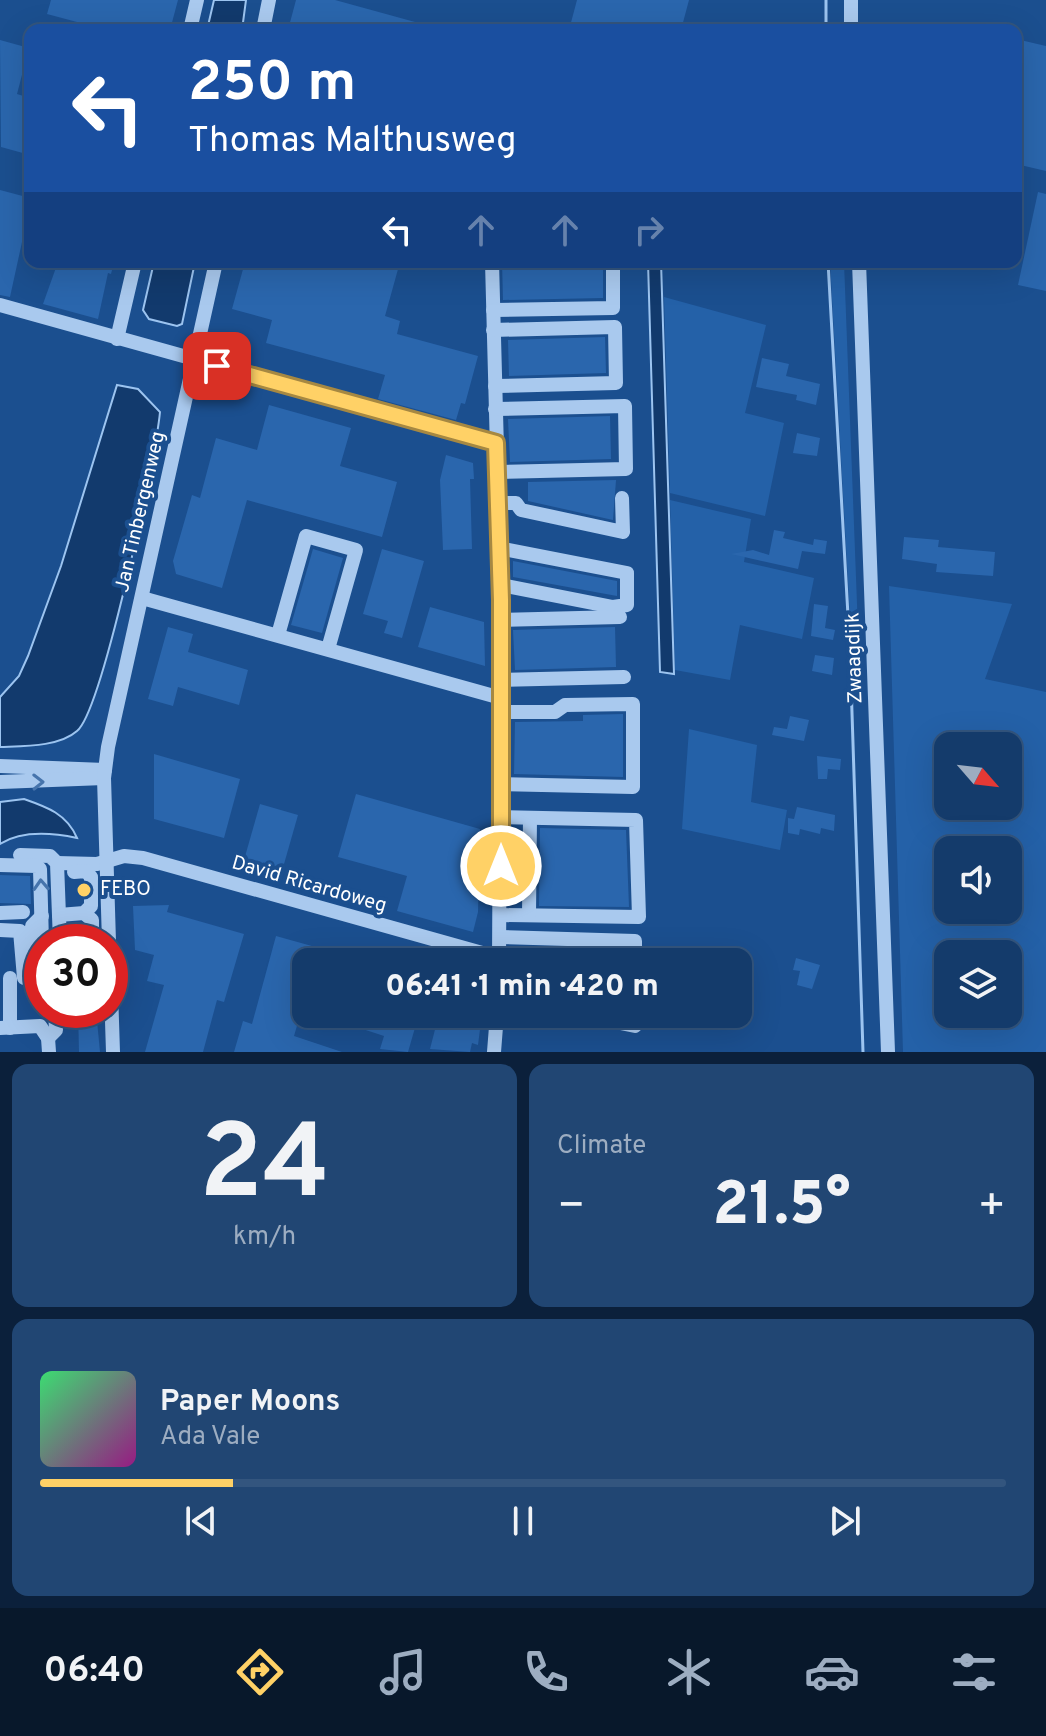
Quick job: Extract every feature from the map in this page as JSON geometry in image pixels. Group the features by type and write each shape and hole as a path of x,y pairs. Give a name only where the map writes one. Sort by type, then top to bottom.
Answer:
{"street":[{"path":"191,24 197,0"},
{"path":"264,24 269,0"},
{"path":"851,0 851,24"},
{"path":"117,339 134,268"},
{"name":"Jan Tinbergenweg","path":"109,924 105,774 215,268"},
{"path":"492,268 501,585 500,948"},
{"path":"493,310 613,308 613,268"},
{"name":"Zwaagdijk","path":"859,268 888,1052"},
{"path":"0,305 496,443"},
{"path":"493,330 615,327 616,383 495,386"},
{"path":"495,409 625,406 626,469 497,472"},
{"path":"498,503 516,503 521,510 623,532 622,498"},
{"path":"278,635 306,536 343,546 356,550 328,649"},
{"path":"499,548 627,573 627,605 613,607 501,585"},
{"path":"142,598 328,649 501,705 555,712 565,705 633,704 633,787 501,784"},
{"path":"501,620 620,617"},
{"path":"501,680 624,677"},
{"path":"0,766 105,774"},
{"path":"0,782 75,782 105,774"},
{"path":"75,782 105,803"},
{"path":"500,915 639,917 636,820 501,817"},
{"path":"529,915 530,818"},
{"path":"20,855 50,856 57,868 59,924"},
{"name":"David Ricardoweg","path":"107,859 143,858 458,948"},
{"path":"57,868 97,864 107,859"},
{"path":"0,865 37,866 42,916 34,924"},
{"path":"57,868 89,873 91,906 84,913 59,915"},
{"path":"0,913 23,912"},
{"path":"84,913 92,924"},
{"path":"0,930 20,931 23,977 5,1028 40,1026 49,1045"},
{"path":"500,937 635,941 635,948"},
{"path":"112,1028 113,1052"},
{"path":"494,1052 496,1028"}],"shaded area":[{"path":"214,0 246,0 243,24 208,24"},
{"path":"153,268 194,268 182,324 177,326 149,319 143,310"},
{"path":"648,268 661,268 674,674 660,672"},
{"path":"830,268 844,268 858,630 856,651 851,635"},
{"path":"664,297 766,325 745,413 784,423 765,516 670,493"},
{"path":"117,385 138,389 160,412 139,527 100,679 88,713 77,731 61,740 40,745 0,747 0,697 19,676 28,656 61,566"},
{"path":"670,500 751,519 744,562 814,578 802,639 740,625 730,680 675,670"},
{"path":"889,586 1012,604 985,679 1046,692 1046,1052 903,1052"},
{"path":"689,729 757,745 751,802 787,810 780,850 682,829"},
{"path":"24,799 62,817 77,838 28,835 0,844 0,802"}],"building":[{"path":"51,0 178,0 172,24 84,24 47,14"},
{"path":"296,0 335,0 415,22 414,24 290,24"},
{"path":"577,0 689,0 683,24 571,24"},
{"path":"0,40 24,47 24,67 17,94 24,96 24,153 1,147"},
{"path":"1022,40 1046,46 1046,171 1022,165"},
{"path":"0,190 24,196 24,242 10,297 0,295"},
{"path":"1038,192 1046,194 1046,291 1018,285"},
{"path":"56,268 112,268 111,274 108,273 98,319 43,304"},
{"path":"243,268 398,268 385,316 400,321 397,334 478,356 465,404 461,403 456,420 378,399 385,375 266,343 272,320 232,309"},
{"path":"502,268 603,268 603,298 503,300"},
{"path":"605,337 606,373 509,376 508,340"},
{"path":"762,358 789,364 786,376 820,384 816,405 796,400 797,395 756,387"},
{"path":"269,405 351,428 340,466 397,482 382,537 247,500 222,588 176,574 173,561 192,495 200,498 216,438 257,450"},
{"path":"610,416 611,459 510,462 508,419"},
{"path":"797,433 820,438 817,456 793,453"},
{"path":"446,455 473,463 474,479 470,479 472,549 443,550 440,480"},
{"path":"616,480 613,520 528,501 528,482"},
{"path":"774,530 785,532 783,538 813,545 814,539 827,541 825,554 802,551 798,569 731,554 753,550 769,555"},
{"path":"904,537 939,540 938,547 995,552 993,576 936,572 937,564 902,559"},
{"path":"313,549 343,558 322,633 291,625"},
{"path":"382,549 424,561 402,638 384,633 388,621 363,614"},
{"path":"513,561 617,581 617,596 513,577"},
{"path":"814,604 828,606 825,628 835,630 833,640 811,636"},
{"path":"430,607 484,622 485,666 418,647"},
{"path":"168,627 193,634 188,652 248,670 239,705 178,687 173,706 148,699"},
{"path":"615,627 616,667 515,670 513,630"},
{"path":"815,655 834,658 832,675 812,671"},
{"path":"623,714 623,777 514,774 515,722 583,721 583,715"},
{"path":"790,716 809,720 804,741 772,735 774,727 787,729"},
{"path":"154,754 240,779 224,838 154,819"},
{"path":"817,756 841,759 840,770 828,769 827,779 818,779"},
{"path":"356,794 480,829 478,912 473,932 397,911 407,876 338,857"},
{"path":"260,804 298,815 280,878 242,867"},
{"path":"797,807 835,815 834,831 821,828 820,834 800,829 799,835 788,833 788,818 794,819"},
{"path":"540,828 626,830 629,907 539,906"},
{"path":"0,875 30,876 31,904 0,903"},
{"path":"169,905 167,912 244,934 224,1002 217,1000 203,1052 145,1052 164,985 147,981 154,955 135,950 133,906"},
{"path":"276,936 319,948 292,948 292,1028 296,1028 294,1036 342,1052 234,1052 243,1021 252,1024"},
{"path":"796,958 820,965 812,989 797,985 800,971 793,970"},
{"path":"78,1028 98,1028 100,1052 79,1052"},
{"path":"360,1028 415,1028 408,1052 380,1049 384,1036"},
{"path":"435,1028 480,1028 478,1045 472,1043 470,1052 430,1049"}],"waterway":[{"path":"826,0 826,24"},
{"path":"828,268 850,651 863,1052"}],"place":[{"name":"FEBO","path":"84,890"}],"route":[{"path":"217,366 496,443 501,600 501,866"}]}
